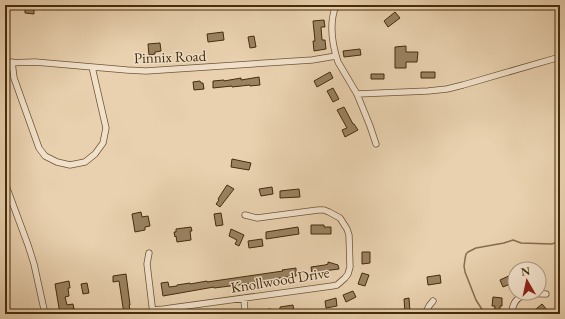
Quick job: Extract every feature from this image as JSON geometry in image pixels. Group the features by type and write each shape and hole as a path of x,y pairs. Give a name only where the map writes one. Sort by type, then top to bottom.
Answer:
{"street":[{"path":"336,5 332,23 333,44 336,56 357,94 376,144"},
{"name":"Pinnix Road","path":"5,63 35,62 127,70 162,70 312,60 336,56"},
{"path":"357,94 447,89 560,57"},
{"path":"12,62 14,78 39,148 46,156 57,162 70,165 85,162 95,154 103,143 106,128 92,67"},
{"path":"5,183 34,264 45,314"},
{"name":"Knollwood Drive","path":"153,312 337,285 348,274 350,267 349,235 344,223 335,214 318,210 258,218 246,215"},
{"path":"148,253 147,264 153,312"},
{"path":"244,298 245,314"},
{"path":"426,314 433,301"},
{"path":"512,314 513,306 517,301"}],"building":[{"path":"25,6 34,7 34,14 25,13"},
{"path":"395,12 400,18 388,27 384,21"},
{"path":"324,20 325,27 321,27 322,40 325,40 326,49 314,51 313,41 315,41 313,21"},
{"path":"223,32 224,40 208,42 207,34"},
{"path":"254,36 256,47 250,48 248,37"},
{"path":"160,43 161,51 149,55 148,44"},
{"path":"406,46 406,52 418,52 417,62 406,62 406,68 395,68 395,47"},
{"path":"360,49 361,55 344,57 343,51"},
{"path":"330,72 333,78 317,87 314,81"},
{"path":"421,72 435,72 435,78 421,78"},
{"path":"371,74 384,74 384,79 371,79"},
{"path":"259,77 260,85 213,88 213,81 241,78 241,80"},
{"path":"200,81 203,83 204,89 194,90 193,82"},
{"path":"333,88 339,99 333,102 327,91"},
{"path":"344,107 358,130 345,137 342,130 347,128 337,110"},
{"path":"232,159 251,163 249,170 231,167"},
{"path":"227,185 234,189 220,207 216,204"},
{"path":"272,187 273,194 261,196 259,189"},
{"path":"299,189 300,197 280,198 280,191"},
{"path":"141,212 142,217 148,216 150,226 145,227 145,230 135,232 132,214"},
{"path":"221,213 223,225 216,226 214,214"},
{"path":"311,225 324,225 324,227 331,227 331,234 311,234"},
{"path":"191,227 191,240 177,242 174,232 176,232 176,229"},
{"path":"298,227 299,234 266,239 266,232"},
{"path":"231,229 244,235 239,246 235,244 237,240 229,236"},
{"path":"262,239 263,246 249,248 248,241"},
{"path":"362,252 370,252 370,263 362,264"},
{"path":"328,262 338,265 339,269 312,274 311,267 325,265 328,264"},
{"path":"296,268 296,276 262,282 214,287 163,296 161,283 168,282 169,287"},
{"path":"362,273 369,275 365,286 358,284"},
{"path":"126,274 131,314 124,314 119,281 113,282 113,276"},
{"path":"440,275 441,283 428,285 427,277"},
{"path":"507,277 507,285 503,287 500,280"},
{"path":"69,281 69,296 65,297 67,305 73,304 74,309 68,310 68,314 60,314 55,284"},
{"path":"87,283 89,293 83,294 81,284"},
{"path":"353,291 356,297 346,302 343,295"},
{"path":"493,297 502,298 500,314 494,314 495,306 492,306"},
{"path":"336,298 337,306 326,308 325,301"},
{"path":"409,298 410,312 405,312 404,299"},
{"path":"542,304 548,311 545,314 530,314"},
{"path":"293,305 294,312 280,314 280,307"},
{"path":"271,309 272,314 252,314 252,311"}],"waterway":[{"path":"484,314 476,300 465,272 465,259 468,252 476,248 513,240 521,243 551,244 560,242"}]}
